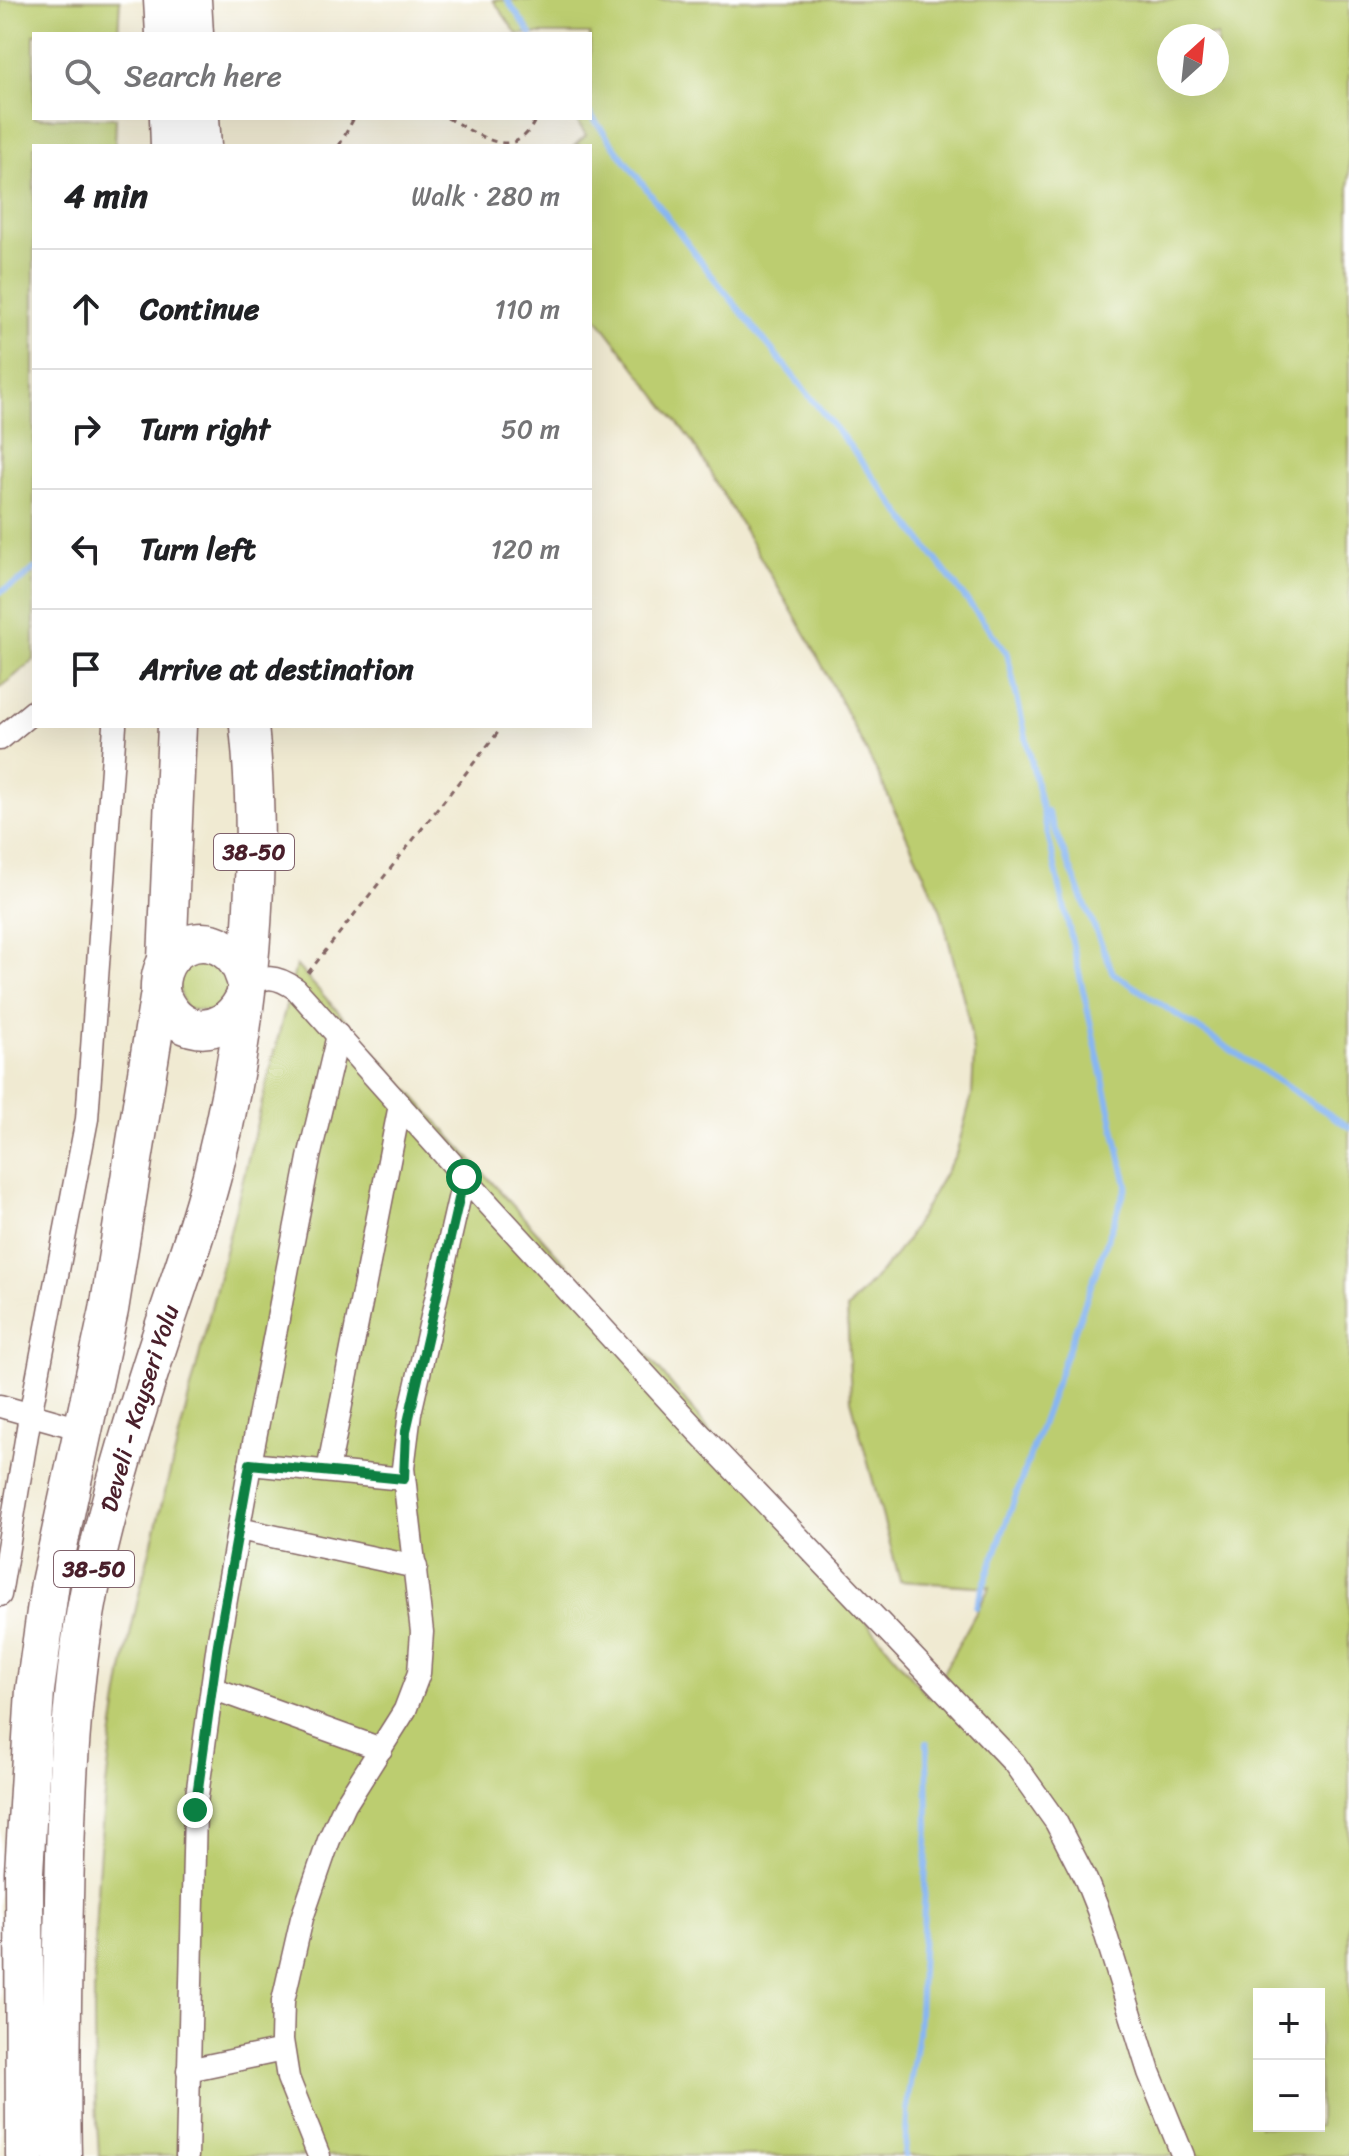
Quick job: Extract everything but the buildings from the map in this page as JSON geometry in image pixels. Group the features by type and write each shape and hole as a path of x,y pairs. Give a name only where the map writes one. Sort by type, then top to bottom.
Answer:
{"highway":[{"path":"163,0 165,32"},
{"path":"192,0 194,32"},
{"path":"169,120 170,144"},
{"path":"200,120 202,144"},
{"name":"Develi - Kayseri Yolu","path":"25,2156 24,1872 30,1745 50,1583 85,1430 125,1221 163,976 177,728"},
{"name":"Develi - Kayseri Yolu","path":"62,2156 60,2070 66,1786 83,1630 121,1461 214,1169 232,1084 252,942 255,782 249,728"},
{"path":"195,942 218,945 236,958 245,990 230,1019 220,1025 198,1029 187,1026 169,1013 163,976 184,946 195,942"}],"street":[{"path":"0,739 32,713"},
{"path":"0,1595 8,1498 30,1416 87,1119 115,728"},
{"path":"245,990 256,979 267,978 287,983 296,989 699,1433 988,1733 1038,1794 1071,1850 1098,1910 1149,2072 1183,2156"},
{"path":"187,2156 195,1810 250,1464 309,1158 338,1035"},
{"path":"328,1471 400,1105"},
{"path":"319,2156 288,2078 281,2021 286,1980 315,1876 345,1805 405,1710 419,1673 422,1632 404,1479 406,1431 464,1177"},
{"path":"0,1406 85,1430"},
{"path":"250,1464 404,1479"},
{"path":"239,1529 416,1567"},
{"path":"212,1688 381,1749"},
{"path":"188,2070 283,2050"}],"path":[{"path":"340,144 353,120"},
{"path":"451,120 488,141 505,144 522,137 535,120"},
{"path":"296,989 501,728"}],"green space":[{"path":"0,0 120,0 118,32 32,32 32,120 116,120 115,144 32,144 32,662 0,688"},
{"path":"493,0 1349,0 1349,2156 99,2156 94,2042 95,1928 103,1814 118,1700 131,1629 296,965 645,1352 929,1698 990,1587 900,1581 851,1400 847,1309 906,1241 956,1154 972,1095 974,1053 967,1012 941,911 878,774 809,640 693,443 592,312 592,144 576,144 586,135 576,120 592,120 592,32 516,32"},
{"path":"213,957 232,988 215,1012 185,1009 175,975 178,968"}],"waterway":[{"path":"507,0 530,32"},
{"path":"592,117 709,272 849,445 1007,653 1127,1185 976,1607"},
{"path":"0,592 32,571"},
{"path":"1047,811 1113,973 1349,1127"},
{"path":"905,2156 908,2096 918,2033 928,1825 927,1743"}],"route":[{"path":"195,1810 218,1644 250,1464 404,1479 406,1431 464,1177"}]}
